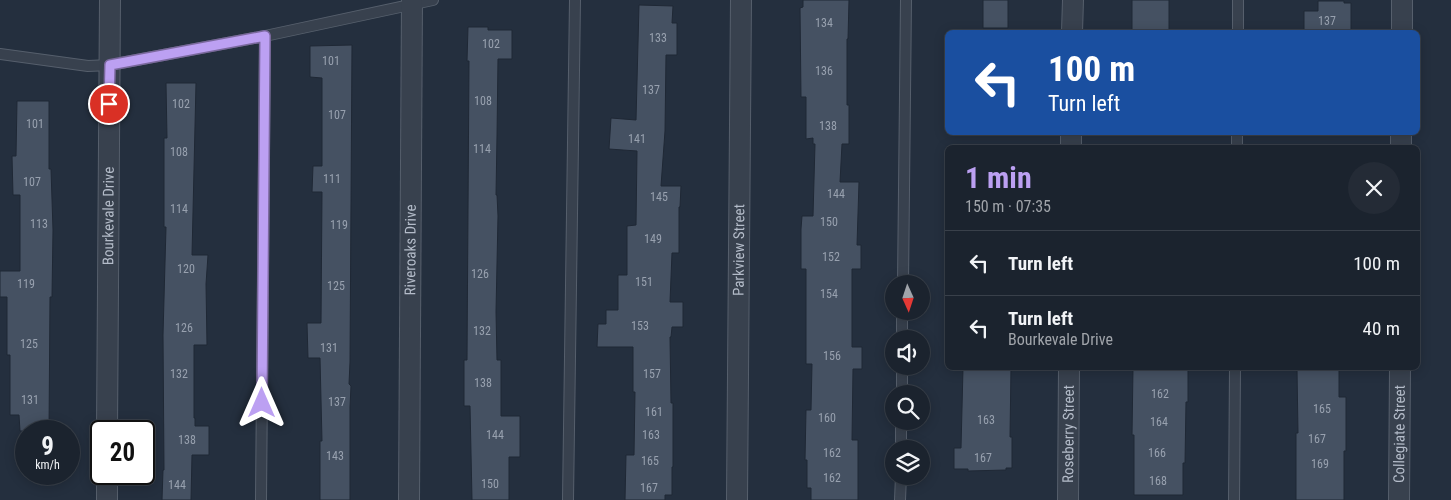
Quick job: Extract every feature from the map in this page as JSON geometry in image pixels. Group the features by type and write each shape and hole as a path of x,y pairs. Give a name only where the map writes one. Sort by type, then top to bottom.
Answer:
{"street":[{"name":"Bourkevale Drive","path":"107,420 110,0"},
{"name":"Parkview Street","path":"737,500 741,0"},
{"path":"1072,30 1073,0"},
{"path":"1402,0 1402,30"},
{"name":"Riveroaks Drive","path":"409,500 412,2"},
{"name":"Roseberry Street","path":"1068,500 1069,370"},
{"name":"Collegiate Street","path":"1399,500 1400,370"},
{"path":"107,485 107,500"}],"lane":[{"path":"0,54 88,66 110,65 265,36 412,2 433,0"},
{"path":"568,500 575,0"},
{"path":"903,275 906,0"},
{"path":"1238,0 1238,30"},
{"path":"261,500 265,36"},
{"path":"1234,500 1235,370"},
{"path":"900,500 901,485"}],"building":[{"path":"803,0 849,0 847,105 849,105 849,144 842,144 840,182 859,182 857,245 861,245 861,269 852,269 852,347 862,347 862,369 853,369 852,440 858,440 858,500 811,500 811,488 807,488 807,460 805,460 806,410 811,410 812,364 806,364 806,269 801,269 801,229 802,216 813,216 815,144 813,144 813,138 806,139 806,97 801,97 800,8 803,7"},
{"path":"983,0 1008,0 1008,28 983,28"},
{"path":"1132,0 1169,0 1169,30 1132,30"},
{"path":"1318,1 1344,1 1344,3 1351,3 1351,30 1304,30 1304,11 1318,11"},
{"path":"639,5 673,6 672,23 677,23 677,55 666,55 665,131 661,186 681,186 679,253 672,253 670,302 683,302 683,327 672,327 670,337 673,467 672,495 665,495 665,500 625,500 626,455 634,455 635,392 633,392 633,347 597,347 598,324 606,324 606,310 618,310 618,275 627,275 627,226 636,225 637,151 609,149 611,118 636,120"},
{"path":"468,27 488,27 488,30 512,30 512,59 498,59 496,195 498,216 497,360 501,360 501,416 520,416 520,457 509,457 509,500 472,500 470,406 464,406 464,360 467,360"},
{"path":"352,45 349,384 351,386 350,500 320,500 320,441 322,441 320,358 308,358 307,323 321,323 322,192 312,192 313,166 322,166 322,78 310,77 310,46"},
{"path":"166,83 196,83 192,255 208,255 206,284 207,345 194,345 194,418 195,426 209,426 209,455 192,455 191,500 162,500 164,470 163,335 166,227 164,227 164,138 167,138"},
{"path":"17,101 49,101 49,169 51,169 53,230 52,297 50,297 49,420 19,420 19,415 10,415 10,355 7,355 7,297 0,297 0,271 20,271 20,195 13,195 12,156 16,156"},
{"path":"963,370 1011,370 1010,437 1012,437 1012,468 1006,468 1006,470 968,471 968,469 954,469 954,448 961,448"},
{"path":"1133,370 1188,370 1183,495 1134,495 1134,435 1132,435"},
{"path":"1297,370 1339,370 1339,397 1346,397 1344,500 1296,500"}],"route":[{"path":"109,104 110,65 265,36 262,403"}]}
